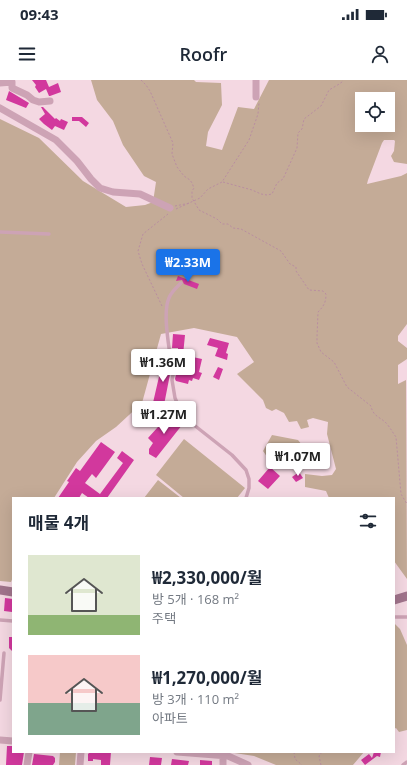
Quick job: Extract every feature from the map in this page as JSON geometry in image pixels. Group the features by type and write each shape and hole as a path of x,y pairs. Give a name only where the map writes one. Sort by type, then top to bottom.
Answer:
{"street":[{"path":"256,80 256,97"},
{"path":"0,83 12,81 12,88 28,95 33,100 38,102 50,101"},
{"path":"0,108 56,140 77,161 100,188 113,192 140,194 170,211"},
{"path":"0,590 12,592"},
{"path":"395,600 407,596"},
{"path":"0,740 12,741"},
{"path":"27,765 29,753"},
{"path":"80,765 81,753"},
{"path":"192,753 228,756 248,765"},
{"path":"223,755 223,765"}],"lane":[{"path":"0,232 49,234"},
{"path":"181,283 168,299 166,314 170,355 177,356 172,380 178,405 194,425 232,455 246,470 249,479 249,488 246,497"},
{"path":"395,617 407,617"},
{"path":"0,620 12,621"},
{"path":"0,700 4,653"},
{"path":"403,765 407,762"}],"path":[{"path":"140,80 150,91 173,143 172,154 178,168 192,183 194,188 192,195 194,202 200,210 217,219 222,224 228,224 233,228 242,229 281,251 290,264 296,267 296,271 309,290 323,292 326,294 324,307 318,312 317,343 322,352 334,362 348,387 372,406 372,411 376,417 381,418 396,437 401,494 407,504"},
{"path":"222,182 261,194 272,194 277,183 283,180 286,170 297,148 298,133 302,129 304,119 321,106 328,90 341,83 343,80"},
{"path":"166,314 142,264 138,251 142,234 170,211 203,197 208,189 222,182 249,140 258,114 259,100 256,97"},
{"path":"170,211 194,202"},
{"path":"294,753 295,759 302,765"},
{"path":"321,753 319,756 321,765"}],"shaded area":[{"path":"91,80 194,80 196,82 221,83 222,105 208,132 206,146 222,150 238,107 254,109 269,80 407,80 407,164 394,162 391,156 394,151 395,141 384,140 367,184 401,176 407,173 407,324 398,336 398,341 407,348 407,359 398,365 398,384 406,380 407,579 395,562 395,497 329,497 326,491 305,487 305,474 322,476 332,475 336,469 327,434 328,422 313,418 307,420 309,427 301,429 297,421 289,422 284,413 276,409 272,411 266,408 263,400 237,374 254,362 237,337 194,328 161,334 142,403 116,427 96,441 77,462 55,497 12,497 12,580 11,582 0,581 0,119 39,138 83,181 126,207 145,205 153,202 156,182 144,176 123,145 113,121 97,100"},
{"path":"272,435 298,440 310,455 296,469 272,464 263,451"},
{"path":"184,439 245,488 238,497 183,497 156,475"},
{"path":"158,480 180,497 145,497"},
{"path":"395,624 400,629 407,645 407,730 399,732 396,728"},
{"path":"60,753 76,753 75,765 59,765"},
{"path":"234,753 363,753 353,765 276,765 254,756"}],"building":[{"path":"32,80 46,80 49,87 58,83 61,92 49,96 46,89 39,93"},
{"path":"9,91 29,103 26,108 6,100"},
{"path":"41,107 43,107 55,119 56,118 60,121 61,119 68,122 64,130 55,126 52,130 39,119 45,114"},
{"path":"72,117 82,117 89,123 86,127 79,121 72,121"},
{"path":"178,276 199,284 197,289 184,284 182,280 176,281"},
{"path":"173,334 185,335 183,355 202,359 199,372 202,373 199,380 193,378 192,381 189,380 188,384 176,381 175,379 180,356 178,353 178,348 172,348"},
{"path":"210,338 229,343 226,353 228,354 227,360 215,356 218,348 207,345"},
{"path":"164,355 173,359 163,410 152,407"},
{"path":"218,367 223,369 219,380 213,377"},
{"path":"175,416 182,417 182,425 156,458 149,454 149,449 153,443 148,438 167,417 173,419"},
{"path":"101,442 115,452 96,478 92,474 85,483 100,494 123,463 117,458 122,451 134,460 108,497 88,497 82,493 80,497 59,497 76,468 80,471"},
{"path":"270,467 280,476 268,489 258,481"},
{"path":"299,472 303,478 296,482 292,477"},
{"path":"5,598 12,599 12,612 4,611"},
{"path":"9,637 12,637 12,651 9,648"},
{"path":"7,746 12,746 12,753 24,753 22,765 6,765"},
{"path":"111,753 110,765 101,765 101,760 93,759 93,761 88,761 88,754"},
{"path":"374,753 381,753 380,757 377,756 365,765 361,760 369,754 372,758"},
{"path":"34,754 53,756 55,758 55,762 53,765 32,765"},
{"path":"150,757 162,758 161,765 149,765"},
{"path":"172,759 189,761 188,765 171,765"},
{"path":"200,760 212,761 212,765 200,765"}]}
